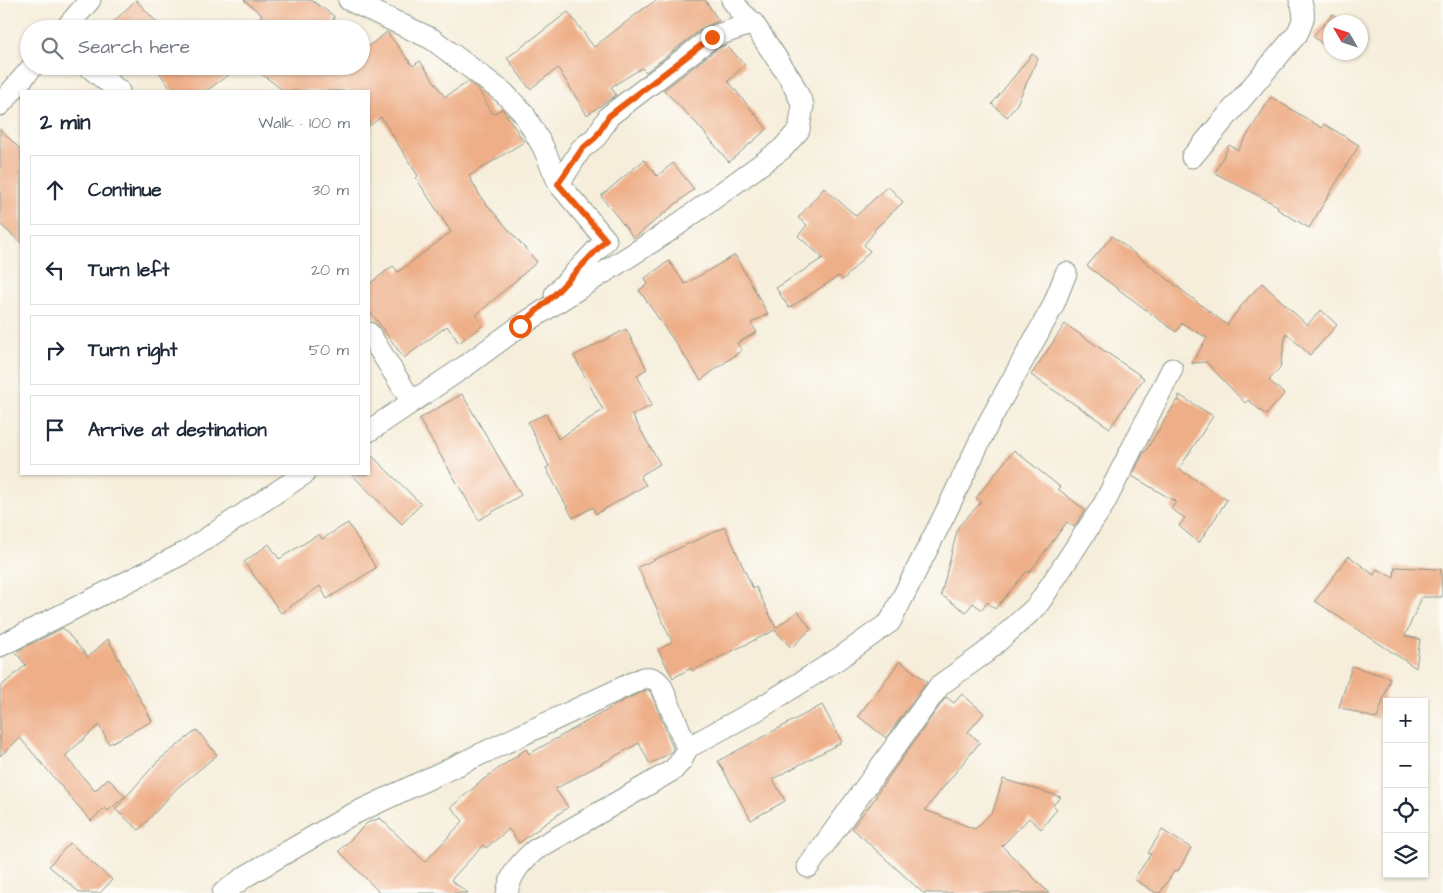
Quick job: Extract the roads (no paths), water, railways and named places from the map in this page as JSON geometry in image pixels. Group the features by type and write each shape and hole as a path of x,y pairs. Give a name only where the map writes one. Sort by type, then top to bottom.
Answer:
{"street":[{"path":"73,20 90,0"},
{"path":"349,0 432,38 504,93 524,114 543,147 558,184 606,240 556,293 520,326"},
{"path":"370,430 467,365 520,326 669,231 782,149 798,130 803,106 791,80 753,24 732,0"},
{"path":"1192,157 1298,34 1304,19 1300,0"},
{"path":"558,184 582,149 596,137 609,116 712,37 753,24"},
{"path":"0,105 25,75"},
{"path":"99,75 117,90"},
{"path":"686,748 757,710 838,660 890,622 989,422 1052,306 1066,272"},
{"path":"370,335 412,402"},
{"path":"808,868 940,685 985,653 1037,606 1104,504 1172,369"},
{"path":"0,646 186,552 302,475"},
{"path":"223,893 246,876 349,816 643,678 651,677 658,680 686,748 682,760 673,770 535,850 522,861 516,870 509,882 508,893"}]}
